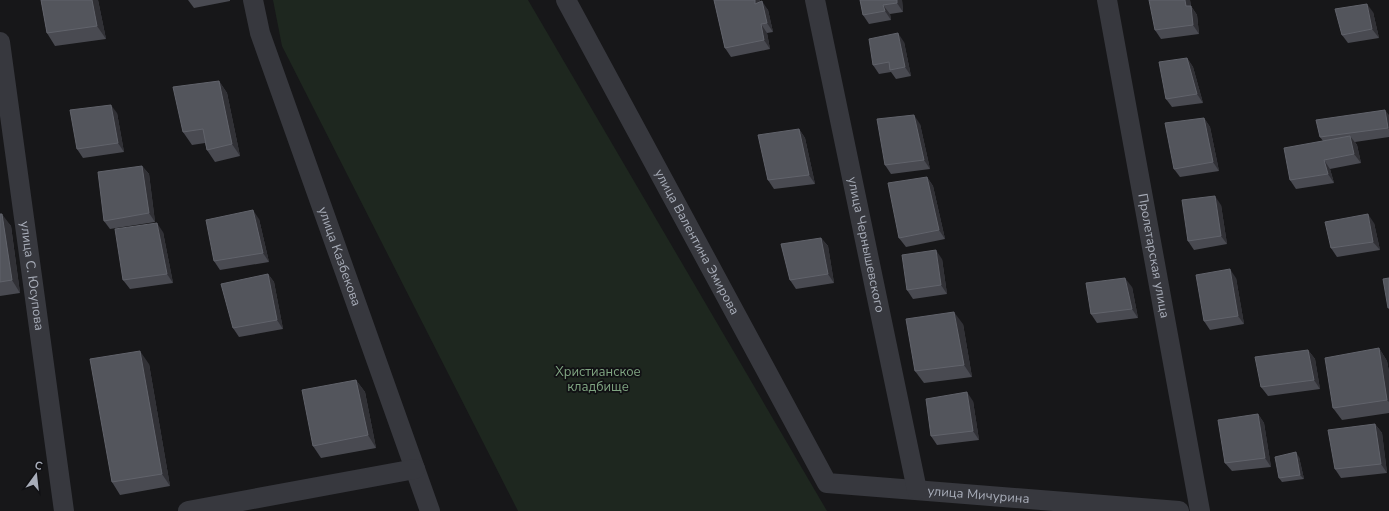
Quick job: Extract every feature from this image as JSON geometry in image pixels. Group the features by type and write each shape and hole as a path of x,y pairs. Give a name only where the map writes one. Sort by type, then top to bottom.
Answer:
{"street":[{"name":"улица Казбекова","path":"253,0 260,33 430,511"},
{"name":"улица Валентина Эмирова","path":"566,0 827,483"},
{"name":"улица Чернышевского","path":"814,0 916,490"},
{"name":"Пролетарская улица","path":"1107,0 1200,511"},
{"name":"улица С. Юсупова","path":"0,42 64,511"},
{"path":"188,511 270,503 415,468"},
{"name":"улица Мичурина","path":"827,483 1179,511"}],"green space":[{"name":"Христианское кладбище","path":"273,0 528,0 827,511 518,511 282,46"}],"building":[{"path":"41,0 92,0 97,26 47,33"},
{"path":"714,0 755,0 755,4 762,1 767,23 761,24 764,40 725,48"},
{"path":"860,0 897,0 897,3 883,5 885,11 863,15"},
{"path":"1149,0 1185,0 1186,6 1191,6 1193,25 1155,30"},
{"path":"1367,4 1372,29 1342,35 1335,9"},
{"path":"898,33 905,67 890,70 889,62 873,65 869,39"},
{"path":"1187,58 1197,94 1166,99 1159,62"},
{"path":"219,81 232,144 207,150 203,129 183,132 173,87"},
{"path":"111,105 118,143 77,149 70,110"},
{"path":"1385,110 1388,128 1320,137 1316,120"},
{"path":"914,115 924,160 885,165 877,119"},
{"path":"1204,118 1213,162 1174,169 1165,123"},
{"path":"799,129 809,175 768,180 758,135"},
{"path":"1350,136 1354,154 1324,160 1328,174 1290,180 1284,148"},
{"path":"142,166 149,213 104,221 98,172"},
{"path":"927,177 939,230 899,238 888,183"},
{"path":"1215,196 1221,236 1188,241 1182,200"},
{"path":"253,210 263,253 214,261 206,220"},
{"path":"0,214 2,214 12,280 0,282"},
{"path":"1368,214 1373,242 1331,248 1325,222"},
{"path":"157,223 167,274 123,280 115,229"},
{"path":"821,238 828,274 790,280 781,244"},
{"path":"936,250 941,285 907,290 902,255"},
{"path":"1230,269 1238,316 1204,321 1196,275"},
{"path":"268,274 277,320 233,328 221,284"},
{"path":"1125,278 1132,309 1091,314 1086,283"},
{"path":"1389,278 1389,308 1388,308 1383,279"},
{"path":"954,312 964,365 915,371 906,319"},
{"path":"1379,348 1387,400 1333,408 1325,358"},
{"path":"1308,350 1314,380 1261,387 1255,357"},
{"path":"140,351 162,474 112,482 90,359"},
{"path":"356,380 368,435 313,446 302,390"},
{"path":"967,392 973,431 931,436 926,399"},
{"path":"1258,414 1265,458 1225,463 1218,420"},
{"path":"1375,424 1381,464 1335,469 1328,430"},
{"path":"1296,452 1300,475 1279,478 1275,457"}]}
